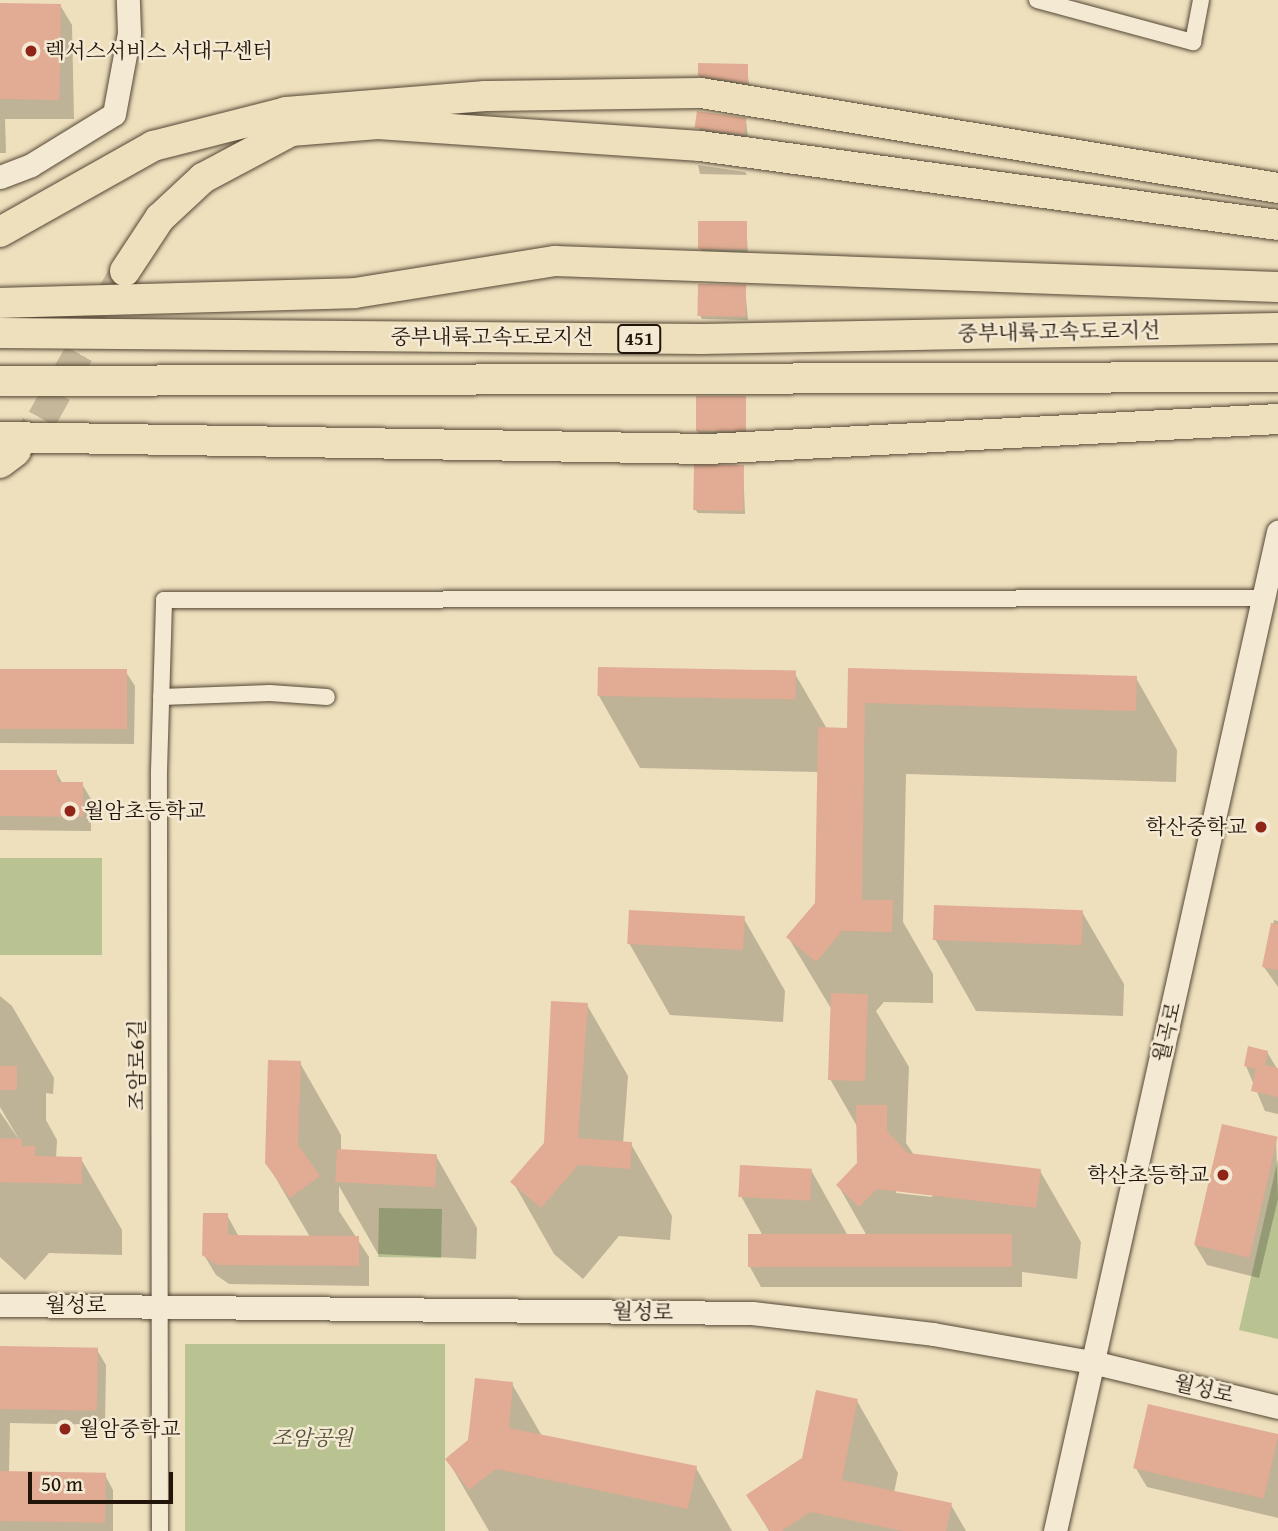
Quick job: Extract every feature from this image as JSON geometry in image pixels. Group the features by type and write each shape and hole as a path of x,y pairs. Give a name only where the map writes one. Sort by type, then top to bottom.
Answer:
{"highway":[{"path":"0,232 153,146 286,112 485,96 701,93 1278,188"},
{"path":"125,271 160,218 203,178 291,131 378,124 700,146 1278,225"},
{"path":"0,303 355,293 555,261 1278,287"},
{"name":"중부내륙고속도로지선","path":"0,333 702,339 1278,328"},
{"name":"중부내륙고속도로지선","path":"0,381 1277,377"},
{"path":"5,450 708,449 1273,419"}],"street":[{"path":"0,177 32,166 114,114 129,33 128,0"},
{"path":"1037,0 1193,42 1200,0"},
{"name":"월곡로","path":"1055,1531 1271,597 1278,532"},
{"name":"조암로6길","path":"160,1531 157,1304 164,600 1271,597"},
{"path":"161,697 270,693 327,697"},
{"name":"월성로","path":"0,1305 157,1304 752,1313 933,1334 1092,1362 1278,1406"}],"green space":[{"path":"0,858 102,858 102,955 0,955"},
{"path":"1278,1159 1278,1339 1239,1330"},
{"path":"379,1208 442,1209 441,1258 378,1257"},
{"name":"조암공원","path":"185,1344 445,1344 445,1531 185,1531"}],"building":[{"name":"렉서스서비스 서대구센터","path":"0,3 61,4 59,100 0,99"},
{"path":"698,63 748,64 748,83 698,76"},
{"path":"697,111 747,118 744,135 695,128"},
{"path":"698,221 747,221 747,249 698,249"},
{"path":"698,284 746,285 745,317 697,316"},
{"path":"696,396 746,396 746,431 696,431"},
{"path":"694,464 744,465 743,511 693,510"},
{"path":"598,667 796,670 795,699 597,696"},
{"path":"848,668 1137,676 1136,711 865,703 862,900 893,900 892,932 842,931 816,962 786,937 815,903 818,727 847,728"},
{"path":"0,669 127,669 127,729 0,729"},
{"path":"0,770 57,770 57,782 83,782 83,817 0,816"},
{"path":"934,905 1083,910 1082,945 933,940"},
{"path":"629,910 745,916 743,950 627,944"},
{"path":"1271,923 1278,924 1278,970 1262,967"},
{"path":"831,993 868,994 865,1081 828,1080"},
{"path":"551,1001 588,1003 578,1138 632,1142 630,1169 578,1165 541,1208 510,1182 544,1143"},
{"path":"1248,1046 1268,1051 1265,1065 1278,1068 1278,1097 1251,1091 1256,1069 1244,1066"},
{"path":"268,1060 301,1061 298,1145 320,1176 290,1198 265,1163"},
{"path":"0,1066 17,1066 17,1090 0,1090"},
{"path":"856,1105 887,1105 887,1131 908,1153 1041,1169 1036,1208 877,1189 859,1207 836,1185 857,1163"},
{"path":"1222,1124 1278,1137 1250,1258 1194,1245"},
{"path":"0,1138 22,1139 22,1146 35,1146 35,1156 82,1157 82,1184 0,1182"},
{"path":"337,1149 437,1154 435,1187 335,1182"},
{"path":"740,1165 812,1169 810,1201 738,1197"},
{"path":"203,1213 228,1213 228,1235 359,1236 359,1266 217,1265 202,1255"},
{"path":"748,1234 1012,1234 1012,1267 748,1267"},
{"path":"0,1346 98,1348 97,1411 0,1409"},
{"path":"475,1378 513,1382 509,1428 697,1466 688,1509 496,1469 469,1490 445,1459 468,1440"},
{"path":"816,1390 858,1399 842,1480 952,1503 946,1531 903,1531 810,1512 782,1531 770,1531 746,1495 802,1458"},
{"path":"1148,1404 1278,1434 1264,1498 1133,1468"},
{"path":"0,1471 106,1473 105,1523 0,1521"}],"tunnel":[{"path":"16,451 42,419 125,271"}],"place":[{"name":"렉서스서비스 서대구센터","path":"31,51"},
{"name":"월암초등학교","path":"70,811"},
{"name":"학산중학교","path":"1261,827"},
{"name":"학산초등학교","path":"1223,1175"},
{"name":"월암중학교","path":"65,1429"}]}
